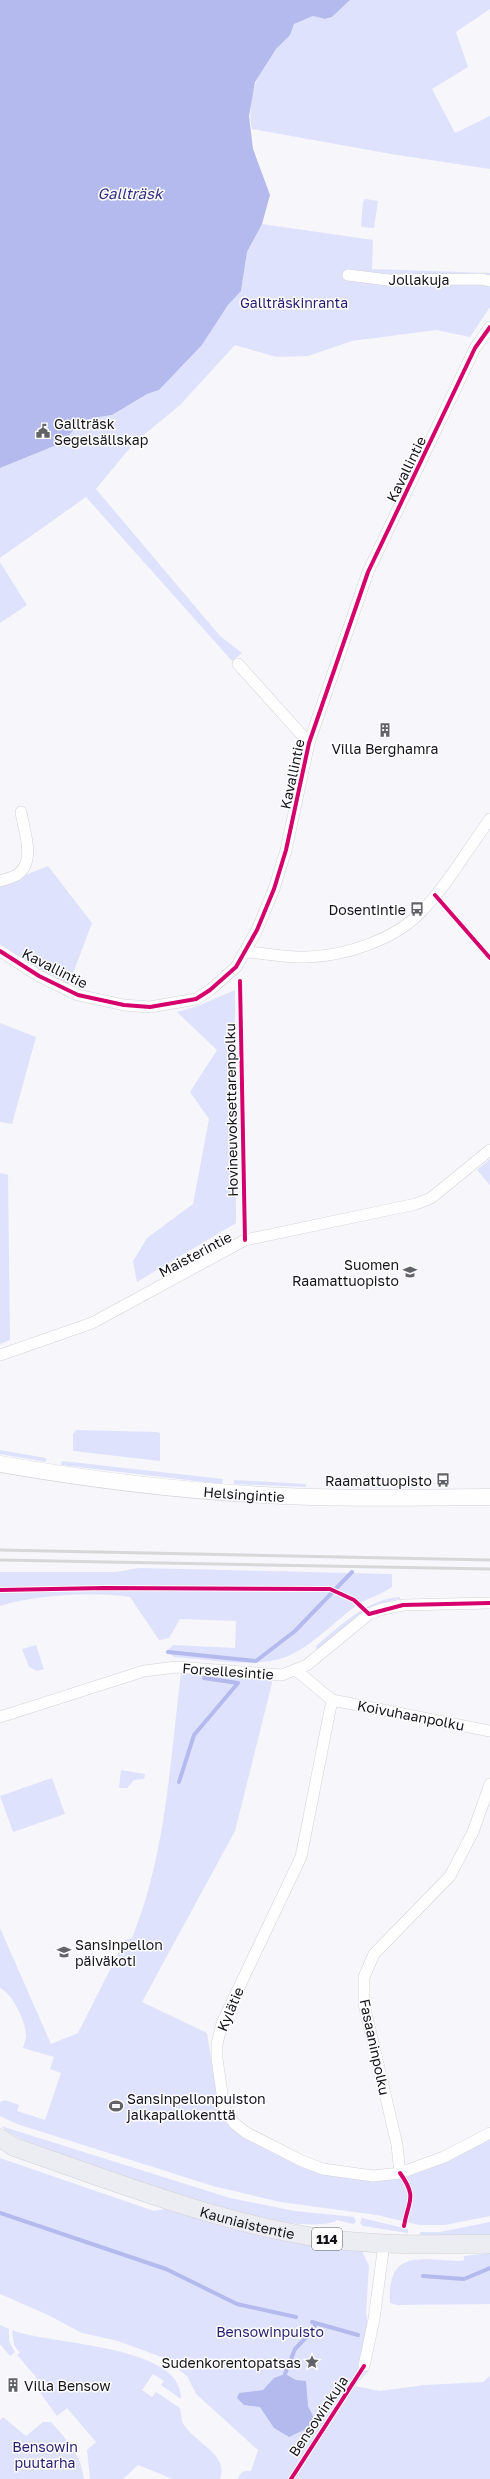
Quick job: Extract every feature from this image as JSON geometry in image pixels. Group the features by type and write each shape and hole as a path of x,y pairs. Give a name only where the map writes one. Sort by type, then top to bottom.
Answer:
{"main road":[{"name":"Helsingintie","path":"0,1464 72,1476 174,1488 314,1497 490,1497"},
{"name":"Kauniaistentie","path":"5,2143 234,2220 322,2238 384,2244 490,2244"}],"street":[{"name":"Jollakuja","path":"348,275 388,280 481,279 490,281"},
{"name":"Kavallintie","path":"0,951 39,976 78,995 124,1005 150,1007 196,999 224,979 246,952 274,889 286,850 309,743 368,572 475,348 490,327"},
{"path":"238,664 309,743"},
{"path":"0,881 17,875 26,866 28,850 21,812"},
{"path":"246,952 306,957 354,949 386,935 420,913 490,819"},
{"name":"Maisterintie","path":"0,1354 92,1323 245,1240 416,1204 431,1198 490,1150"},
{"name":"Forsellesintie","path":"0,1717 144,1671 176,1667 282,1675 297,1671 369,1614 382,1609 403,1605 490,1603"},
{"path":"297,1671 332,1700"},
{"name":"Koivuhaanpolku","path":"332,1700 490,1731"},
{"name":"Kylätie","path":"332,1700 301,1858 222,2023 217,2044 217,2059 224,2107 234,2123 245,2132 302,2161 322,2169 373,2176 400,2173 444,2157 490,2132"},
{"name":"Fasaaninpolku","path":"400,2173 397,2145 364,2004 364,1977 374,1954 450,1876 473,1832 490,1784"},
{"name":"Bensowinkuja","path":"364,2366 374,2318 384,2244"}],"green space":[{"path":"350,0 490,0 490,9 456,32 468,67 432,89 455,133 490,116 490,169 391,154 252,129 252,97 258,76 269,58 294,24 313,16 325,19 332,17"},
{"path":"365,199 378,201 374,228 361,227 363,202"},
{"name":"Gallträskinranta","path":"262,224 373,240 372,269 490,273 490,307 470,337 436,330 352,341 308,356 276,357 235,345 180,405 134,443 96,489 220,636 242,653 232,661 86,497 0,558 0,468 64,442 78,424 93,418 112,415 147,394 159,390 202,345 228,305 241,291 247,252"},
{"path":"0,562 27,605 0,623"},
{"path":"48,866 92,923 69,984 32,965 0,944 0,885"},
{"path":"235,990 236,1223 137,1282 133,1261 147,1238 193,1204 209,1119 190,1092 217,1050 177,1012 198,1006"},
{"path":"0,1023 36,1037 12,1124 0,1122"},
{"path":"490,1159 490,1185 477,1170"},
{"path":"0,1173 8,1175 10,1340 0,1344"},
{"path":"76,1430 160,1433 160,1461 73,1451 73,1434"},
{"path":"0,1450 46,1458 46,1462 0,1454"},
{"path":"62,1461 223,1479 222,1484 61,1465"},
{"path":"234,1480 306,1484 306,1487 234,1484"},
{"path":"328,1483 383,1484 383,1488 327,1487"},
{"path":"437,1483 415,1488 393,1488 394,1484"},
{"path":"139,1568 392,1574 392,1587 357,1605 302,1649 283,1658 271,1661 244,1663 174,1657 167,1651 173,1645 235,1648 236,1621 180,1619 169,1638 159,1640 130,1597 99,1594 64,1595 30,1599 0,1606 0,1572 116,1572"},
{"path":"400,1597 400,1599 377,1606 366,1612 317,1651 316,1646 344,1622 365,1608 388,1599"},
{"path":"36,1645 44,1669 37,1671 29,1667 22,1649"},
{"path":"181,1673 271,1678 272,1683 235,1831 142,2002 207,2033 219,2107 227,2124 293,2161 373,2180 490,2135 490,2216 445,2225 419,2225 377,2215 280,2202 213,2186 17,2124 0,2116 0,2102 5,2100 19,2105 17,2111 45,2120 61,2073 50,2069 54,2057 23,2048 26,2036 24,2023 10,1996 0,1988 0,1928 51,2044 78,2033 125,1940 132,1938 143,1906 160,1841 170,1774"},
{"path":"121,1770 145,1774 144,1779 134,1780 127,1788 119,1788"},
{"path":"52,1778 65,1814 13,1832 0,1796"},
{"path":"1,2126 230,2198 295,2211 354,2217 356,2222 353,2224 337,2220 327,2224 302,2224 287,2223 258,2217 180,2195 87,2165 17,2137"},
{"name":"Bensowinpuisto","path":"0,2158 154,2211 170,2208 362,2251 369,2266 366,2313 369,2328 359,2362 369,2370 355,2386 380,2391 424,2385 483,2382 490,2376 490,2479 238,2479 243,2472 251,2471 258,2450 196,2394 187,2376 164,2358 118,2341 82,2333 46,2314 0,2294"},
{"path":"362,2218 408,2229 408,2233 363,2226 360,2223"},
{"path":"490,2222 490,2235 420,2236 420,2232 440,2232"},
{"path":"490,2253 490,2304 397,2305 390,2303 391,2285 394,2273 400,2265 409,2261 420,2259 459,2261 464,2260 464,2256"},
{"path":"0,2325 9,2329 9,2341 15,2352 10,2356 0,2344"},
{"path":"12,2330 29,2335 111,2350 138,2357 161,2367 176,2381 181,2399 161,2385 164,2381 153,2374 142,2390 152,2397 156,2392 180,2408 182,2421 187,2428 215,2455 220,2462 222,2470 220,2479 173,2479 138,2465 123,2479 90,2479 87,2450 96,2442 67,2408 57,2416 41,2394 36,2377 17,2355 20,2353 14,2345"},
{"name":"Bensowin puutarha","path":"3,2417 26,2436 43,2422 51,2422 68,2441 80,2462 84,2479 0,2479 0,2420"}],"water":[{"name":"Gallträsk","path":"0,0 350,0 332,17 325,19 313,16 294,24 290,35 276,49 255,82 249,116 253,149 270,195 262,224 247,252 241,291 228,305 202,345 159,390 147,394 112,415 93,418 78,424 64,442 0,468"},
{"path":"285,2374 296,2380 306,2381 308,2406 314,2418 308,2428 289,2437 274,2428 260,2407 244,2405 237,2398 239,2393 263,2390 274,2378"}],"waterway":[{"path":"168,1652 256,1661 295,1631 352,1572"},
{"path":"204,1678 238,1683"},
{"path":"179,1782 194,1735 238,1683"},
{"path":"0,2213 166,2269 237,2304 296,2317"},
{"path":"423,2276 464,2279 490,2268"},
{"path":"312,2322 358,2335"},
{"path":"285,2374 295,2349 313,2330 316,2323"}],"railway":[{"path":"0,1550 490,1560"},
{"path":"0,1560 490,1569"}],"cycle path":[{"path":"0,951 39,976 78,995 124,1005 150,1007 196,999 210,990 236,967 257,930 274,889 286,850 309,743 368,572 475,348 490,327"},
{"path":"435,895 490,958"},
{"name":"Hovineuvoksettarenpolku","path":"240,981 245,1240"},
{"path":"0,1590 104,1588 330,1589 354,1600 369,1614 403,1605 490,1603"},
{"path":"400,2173 406,2181 410,2194 404,2226"},
{"path":"291,2479 364,2366"}],"place":[{"name":"Gallträsk Segelsällskap","path":"43,431"},
{"name":"Villa Berghamra","path":"385,730"},
{"name":"Dosentintie","path":"417,909"},
{"name":"Suomen Raamattuopisto","path":"410,1272"},
{"name":"Raamattuopisto","path":"443,1480"},
{"name":"Sansinpellon päiväkoti","path":"64,1952"},
{"name":"Sansinpellonpuiston jalkapallokenttä","path":"116,2106"},
{"name":"Sudenkorentopatsas","path":"312,2362"},
{"name":"Villa Bensow","path":"13,2385"}]}
